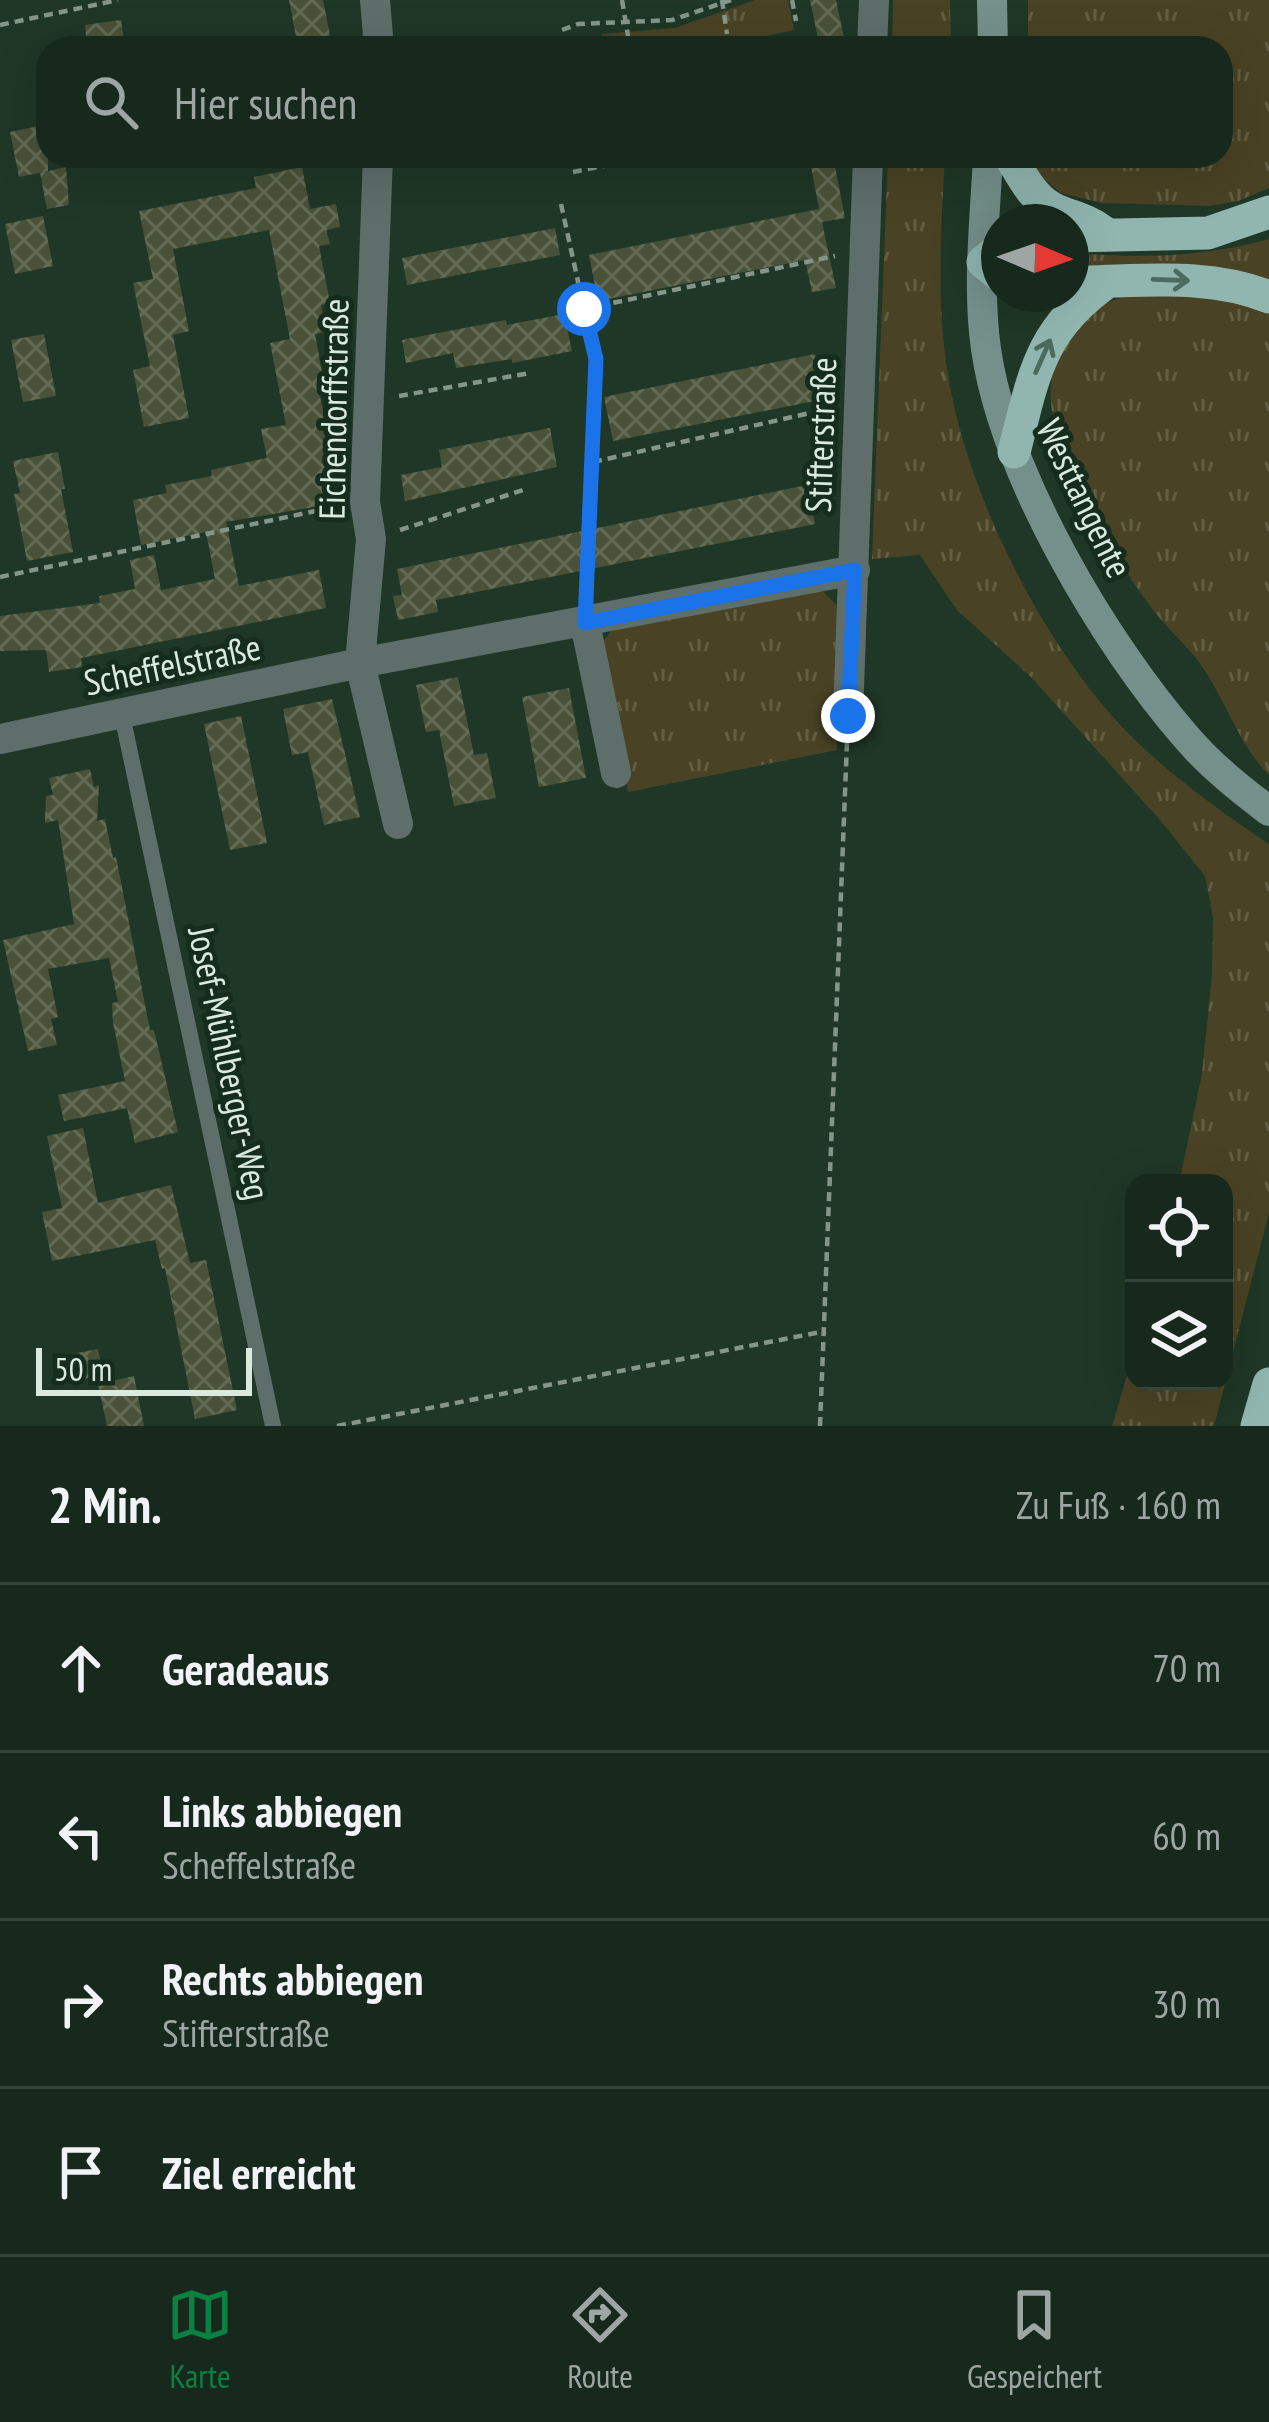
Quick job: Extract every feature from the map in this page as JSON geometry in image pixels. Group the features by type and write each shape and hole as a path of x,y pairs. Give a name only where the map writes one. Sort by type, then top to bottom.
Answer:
{"highway":[{"path":"1018,168 1038,198 1051,208 1083,216 1108,235"},
{"path":"1089,236 1208,233 1269,212"},
{"path":"1089,282 1123,278 1215,282 1269,296"},
{"path":"1014,452 1047,342 1074,308 1107,282"},
{"path":"1258,1426 1269,1384"}],"main road":[{"path":"992,0 993,36"},
{"name":"Westtangente","path":"989,168 991,204"},
{"name":"Westtangente","path":"989,312 986,346 996,400 1014,452 1058,547 1144,685 1189,740 1269,811"}],"street":[{"path":"375,0 378,36"},
{"path":"872,36 874,0"},
{"name":"Eichendorffstraße","path":"360,663 371,539 365,502 378,168"},
{"name":"Stifterstraße","path":"848,716 867,168"},
{"name":"Scheffelstraße","path":"0,739 360,663 855,570"},
{"path":"585,623 616,773"},
{"path":"360,663 398,824"}],"lane":[{"name":"Josef-Mühlberger-Weg","path":"122,715 273,1426"}],"path":[{"path":"0,25 118,0"},
{"path":"622,0 628,36"},
{"path":"562,30 578,24 672,20 731,0"},
{"path":"792,0 796,21"},
{"path":"722,2 728,34"},
{"path":"573,172 593,168"},
{"path":"561,204 596,359 585,623"},
{"path":"584,309 864,250"},
{"path":"369,401 530,373"},
{"path":"593,462 861,401"},
{"path":"371,539 524,490"},
{"path":"0,577 365,502"},
{"path":"820,1426 848,716"},
{"path":"337,1426 826,1331"}],"green space":[{"path":"755,0 788,0 794,30 767,36 602,36 675,28"},
{"path":"893,0 950,0 951,36 892,36"},
{"path":"1028,0 1269,0 1269,188 1210,206 1101,203 1061,193 1035,168 1233,168 1233,36 1028,36"},
{"path":"888,168 944,168 941,293 944,348 958,422 992,520 1041,617 1100,702 1132,737 1198,794 1269,844 1269,1213 1233,1352 1233,1174 1181,1174 1202,1074 1212,974 1213,917 1205,876 1031,677 957,610 920,555 872,559"},
{"path":"1269,239 1269,288 1152,269 1089,271 1089,254 1220,250"},
{"path":"1142,293 1253,302 1269,314 1269,775 1248,748 1206,672 1152,609 1119,559 1075,479 1055,426 1053,373 1072,332 1106,303"},
{"path":"819,588 841,609 837,750 628,792 600,646 611,631"},
{"path":"1125,1382 1125,1390 1223,1390 1214,1426 1112,1426"}],"building":[{"path":"289,0 323,0 330,36 296,36"},
{"path":"810,0 836,0 844,36 818,36"},
{"path":"121,20 123,36 86,36 85,25"},
{"path":"36,127 36,168 48,171 19,177 10,132"},
{"path":"66,168 69,205 47,209 40,173"},
{"path":"302,168 310,209 336,204 340,227 326,230 330,244 319,246 330,303 321,305 326,332 315,334 325,389 319,391 329,441 325,442 337,503 226,522 239,586 319,570 326,608 81,658 82,667 49,672 46,650 0,651 0,616 100,603 99,596 135,589 130,560 154,555 161,590 215,579 206,532 141,545 133,500 167,493 165,485 212,476 211,470 267,458 261,429 286,425 270,343 290,339 269,230 173,249 189,331 173,335 189,418 144,427 133,370 150,366 133,283 153,279 139,211 256,188 254,177"},
{"path":"811,168 835,168 845,218 822,222 836,288 812,292 805,260 598,301 589,255 819,209"},
{"path":"43,216 53,266 15,274 5,224"},
{"path":"555,228 560,255 407,285 402,258"},
{"path":"564,314 572,351 456,368 453,353 406,363 402,340"},
{"path":"44,334 56,396 23,402 11,340"},
{"path":"815,354 825,399 613,441 604,397"},
{"path":"550,428 557,467 405,501 401,475 442,467 439,450"},
{"path":"58,452 73,552 27,561 13,461"},
{"path":"828,463 835,498 811,503 815,524 436,600 438,612 398,620 393,596 402,595 397,569 807,485 804,467"},
{"path":"458,677 474,755 487,753 496,798 454,806 439,730 426,732 416,685"},
{"path":"569,688 586,778 539,787 522,697"},
{"path":"332,699 360,817 324,825 308,752 292,755 283,709"},
{"path":"241,716 267,843 230,850 204,724"},
{"path":"90,769 94,787 99,785 97,821 105,819 116,857 150,1030 154,1030 178,1132 135,1143 127,1108 64,1121 58,1095 125,1081 113,1023 112,1003 118,1002 109,958 48,969 58,1017 51,1019 57,1045 28,1051 3,940 74,924 58,820 45,823 46,796 53,795 49,778"},
{"path":"83,1128 98,1203 171,1185 190,1263 206,1260 237,1410 195,1419 165,1268 155,1240 52,1261 42,1212 62,1208 47,1136"},
{"path":"98,1349 103,1375 78,1380 72,1354"},
{"path":"134,1376 144,1426 107,1426 98,1384"}],"route":[{"path":"584,309 596,359 585,623 855,570 848,716"}]}
